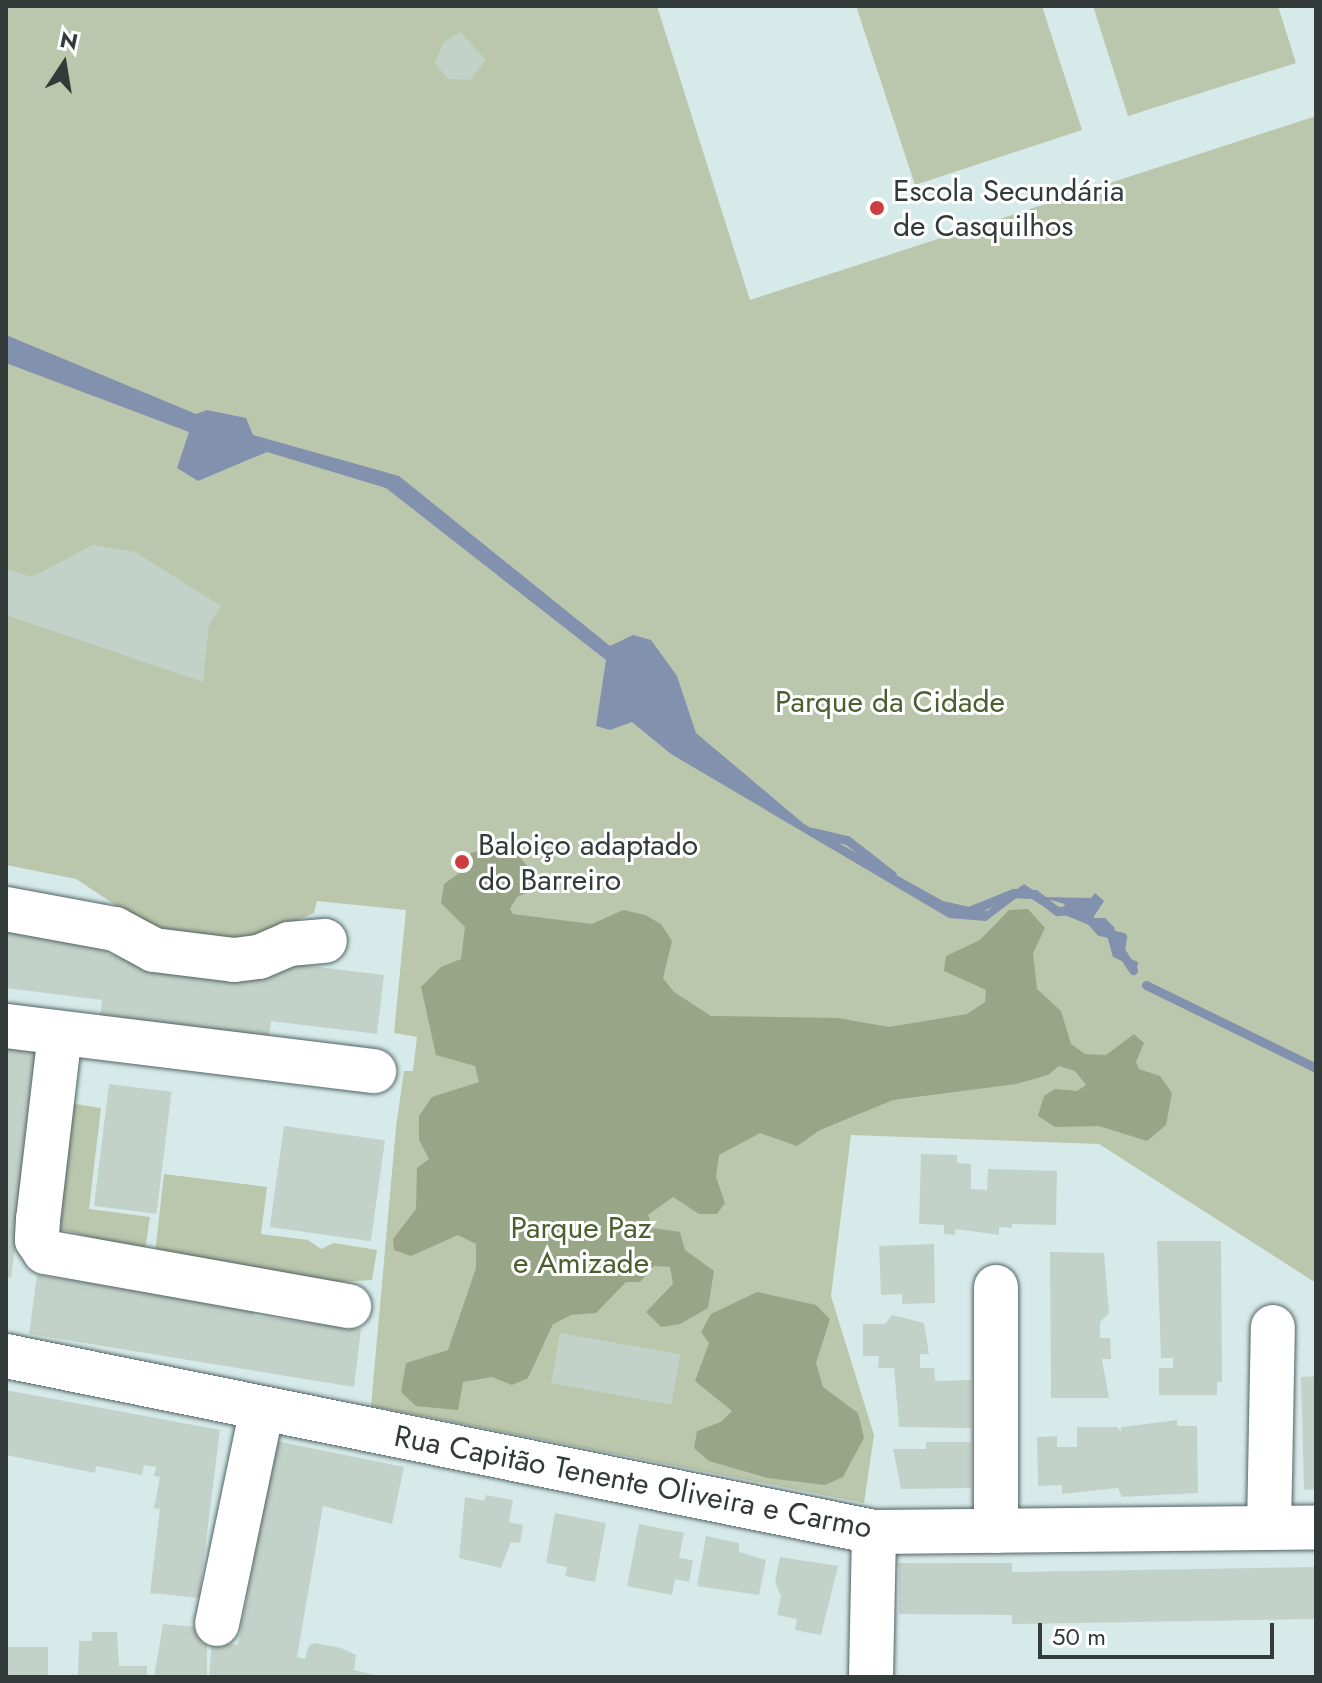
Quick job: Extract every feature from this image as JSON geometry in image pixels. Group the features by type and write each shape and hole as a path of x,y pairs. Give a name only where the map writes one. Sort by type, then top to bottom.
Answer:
{"street":[{"path":"6,909 115,929 154,950 234,960 259,957 289,944 325,941"},
{"path":"6,1026 374,1071"},
{"path":"60,1033 38,1219 37,1240 45,1252 349,1306"},
{"path":"996,1287 996,1531"},
{"path":"1269,1528 1273,1327"},
{"name":"Rua Capitão Tenente Oliveira e Carmo","path":"6,1356 874,1532 1316,1527"},
{"path":"217,1624 262,1409"},
{"path":"871,1677 874,1532"}],"green space":[{"name":"Parque da Cidade","path":"6,6 657,6 750,300 1316,116 1316,1283 1099,1144 851,1135 831,1296 874,1435 864,1503 371,1406 396,1127 404,1071 413,1071 417,1037 394,1033 406,910 317,901 314,913 263,935 226,938 149,927 76,879 6,865"},
{"path":"856,6 1042,6 1082,130 915,185"},
{"path":"1093,6 1278,6 1296,63 1128,116"},
{"name":"Parque Paz e Amizade","path":"508,843 529,868 535,889 517,897 510,909 513,914 592,924 623,910 645,915 661,924 672,941 663,978 674,992 711,1016 838,1018 889,1027 967,1014 985,1002 986,990 944,971 946,956 980,940 1009,910 1028,909 1045,928 1033,953 1037,989 1061,1011 1071,1044 1085,1054 1106,1055 1134,1034 1144,1043 1136,1062 1139,1069 1160,1076 1172,1093 1166,1125 1147,1141 1099,1126 1055,1127 1038,1116 1044,1096 1055,1089 1077,1091 1086,1085 1075,1071 1059,1066 1048,1075 1016,1084 893,1100 820,1130 797,1146 760,1133 719,1155 716,1177 725,1203 717,1214 699,1214 673,1197 648,1215 653,1228 680,1232 685,1250 714,1271 708,1308 680,1324 661,1327 646,1312 673,1284 670,1267 654,1266 640,1282 626,1282 596,1313 571,1315 553,1324 528,1378 512,1385 492,1377 463,1382 458,1410 416,1406 401,1392 406,1363 448,1350 476,1268 476,1244 458,1235 411,1256 394,1250 393,1239 416,1209 417,1168 429,1159 419,1140 419,1116 432,1097 479,1082 475,1066 436,1055 421,987 441,967 461,959 465,927 441,903 444,884 462,871 471,853"},
{"path":"69,1103 101,1108 89,1209 150,1217 145,1251 56,1228"},
{"path":"164,1174 267,1187 261,1234 308,1240 321,1249 334,1243 377,1250 372,1280 321,1283 155,1253"},
{"path":"757,1292 816,1305 830,1319 816,1363 823,1387 858,1413 864,1438 843,1477 825,1485 767,1478 709,1461 694,1448 697,1431 721,1422 732,1411 695,1381 709,1343 701,1332 711,1314"}],"water":[{"path":"6,335 196,414 207,410 246,418 253,435 399,476 610,646 633,635 651,640 677,676 696,733 804,824 943,901 987,911 1024,884 1043,897 1091,898 1095,893 1104,901 1093,918 1105,918 1114,927 1121,955 1138,962 1137,968 1113,957 1106,932 1060,913 1065,904 1051,900 1041,905 1023,893 986,921 949,918 671,754 632,722 610,730 596,726 606,660 386,488 267,452 198,481 177,468 189,432 6,363"}],"building":[{"path":"460,32 486,60 470,80 448,79 435,63 443,43"},
{"path":"93,545 135,552 221,606 209,624 203,682 6,615 6,569 32,577"},
{"path":"6,928 109,941 107,954 276,974 278,962 384,975 377,1034 271,1021 269,1036 100,1016 102,1000 6,988"},
{"path":"6,1046 41,1051 11,1278 6,1277"},
{"path":"109,1084 172,1092 157,1214 94,1206"},
{"path":"284,1126 385,1140 371,1241 270,1227"},
{"path":"921,1154 957,1155 957,1163 971,1164 971,1189 987,1190 988,1169 1057,1171 1056,1225 1012,1224 1012,1228 999,1227 999,1235 955,1229 955,1235 944,1234 944,1225 919,1224"},
{"path":"1157,1241 1221,1241 1222,1382 1217,1382 1217,1395 1159,1395 1159,1368 1173,1368 1173,1358 1161,1358"},
{"path":"934,1244 935,1303 902,1304 902,1294 881,1295 879,1246"},
{"path":"1050,1252 1104,1253 1109,1313 1100,1322 1100,1338 1110,1338 1111,1359 1102,1359 1109,1398 1051,1398"},
{"path":"37,1275 254,1307 254,1316 361,1329 354,1387 29,1334"},
{"path":"892,1315 924,1323 929,1354 920,1354 920,1368 934,1368 935,1381 971,1380 971,1428 899,1427 894,1368 878,1368 879,1356 863,1356 863,1324 885,1324"},
{"path":"560,1333 680,1354 671,1404 551,1383"},
{"path":"1316,1376 1316,1489 1304,1490 1301,1377"},
{"path":"6,1390 220,1430 199,1598 150,1593 160,1509 154,1508 160,1477 154,1476 156,1467 144,1465 142,1475 96,1466 95,1473 6,1455"},
{"path":"1177,1420 1177,1426 1197,1426 1198,1493 1122,1497 1118,1488 1062,1494 1062,1485 1038,1486 1037,1437 1057,1436 1057,1447 1077,1447 1077,1427 1117,1427 1121,1432 1121,1427"},
{"path":"276,1441 404,1467 392,1524 323,1506 297,1657 305,1659 309,1645 315,1643 341,1648 356,1655 354,1670 382,1677 209,1677 212,1640 238,1645"},
{"path":"926,1442 971,1442 971,1488 901,1489 893,1449 926,1449"},
{"path":"486,1495 513,1500 509,1522 523,1525 520,1543 511,1542 501,1568 459,1558 465,1497 484,1501"},
{"path":"555,1513 606,1523 595,1582 565,1576 567,1567 546,1563"},
{"path":"639,1524 684,1533 679,1558 693,1560 689,1582 675,1579 672,1595 627,1586"},
{"path":"706,1536 739,1543 739,1552 766,1560 759,1595 697,1586"},
{"path":"780,1557 838,1566 821,1635 795,1630 797,1619 777,1615 781,1596 775,1582"},
{"path":"899,1563 1012,1563 1012,1572 1316,1567 1316,1619 1012,1624 1012,1615 899,1614"},
{"path":"163,1624 207,1628 207,1677 154,1677"},
{"path":"92,1632 117,1632 119,1666 147,1666 147,1677 78,1677 79,1641 92,1641"},
{"path":"6,1647 48,1647 48,1677 6,1677"}],"waterway":[{"path":"812,832 847,840 892,875"},
{"path":"969,911 1013,893 1035,894 1057,911 1075,910"},
{"path":"1090,920 1100,931 1122,937 1120,950 1133,970"},
{"path":"1146,985 1316,1068"}],"place":[{"name":"Escola Secundária de Casquilhos","path":"877,208"},
{"name":"Baloiço adaptado do Barreiro","path":"462,862"}]}
